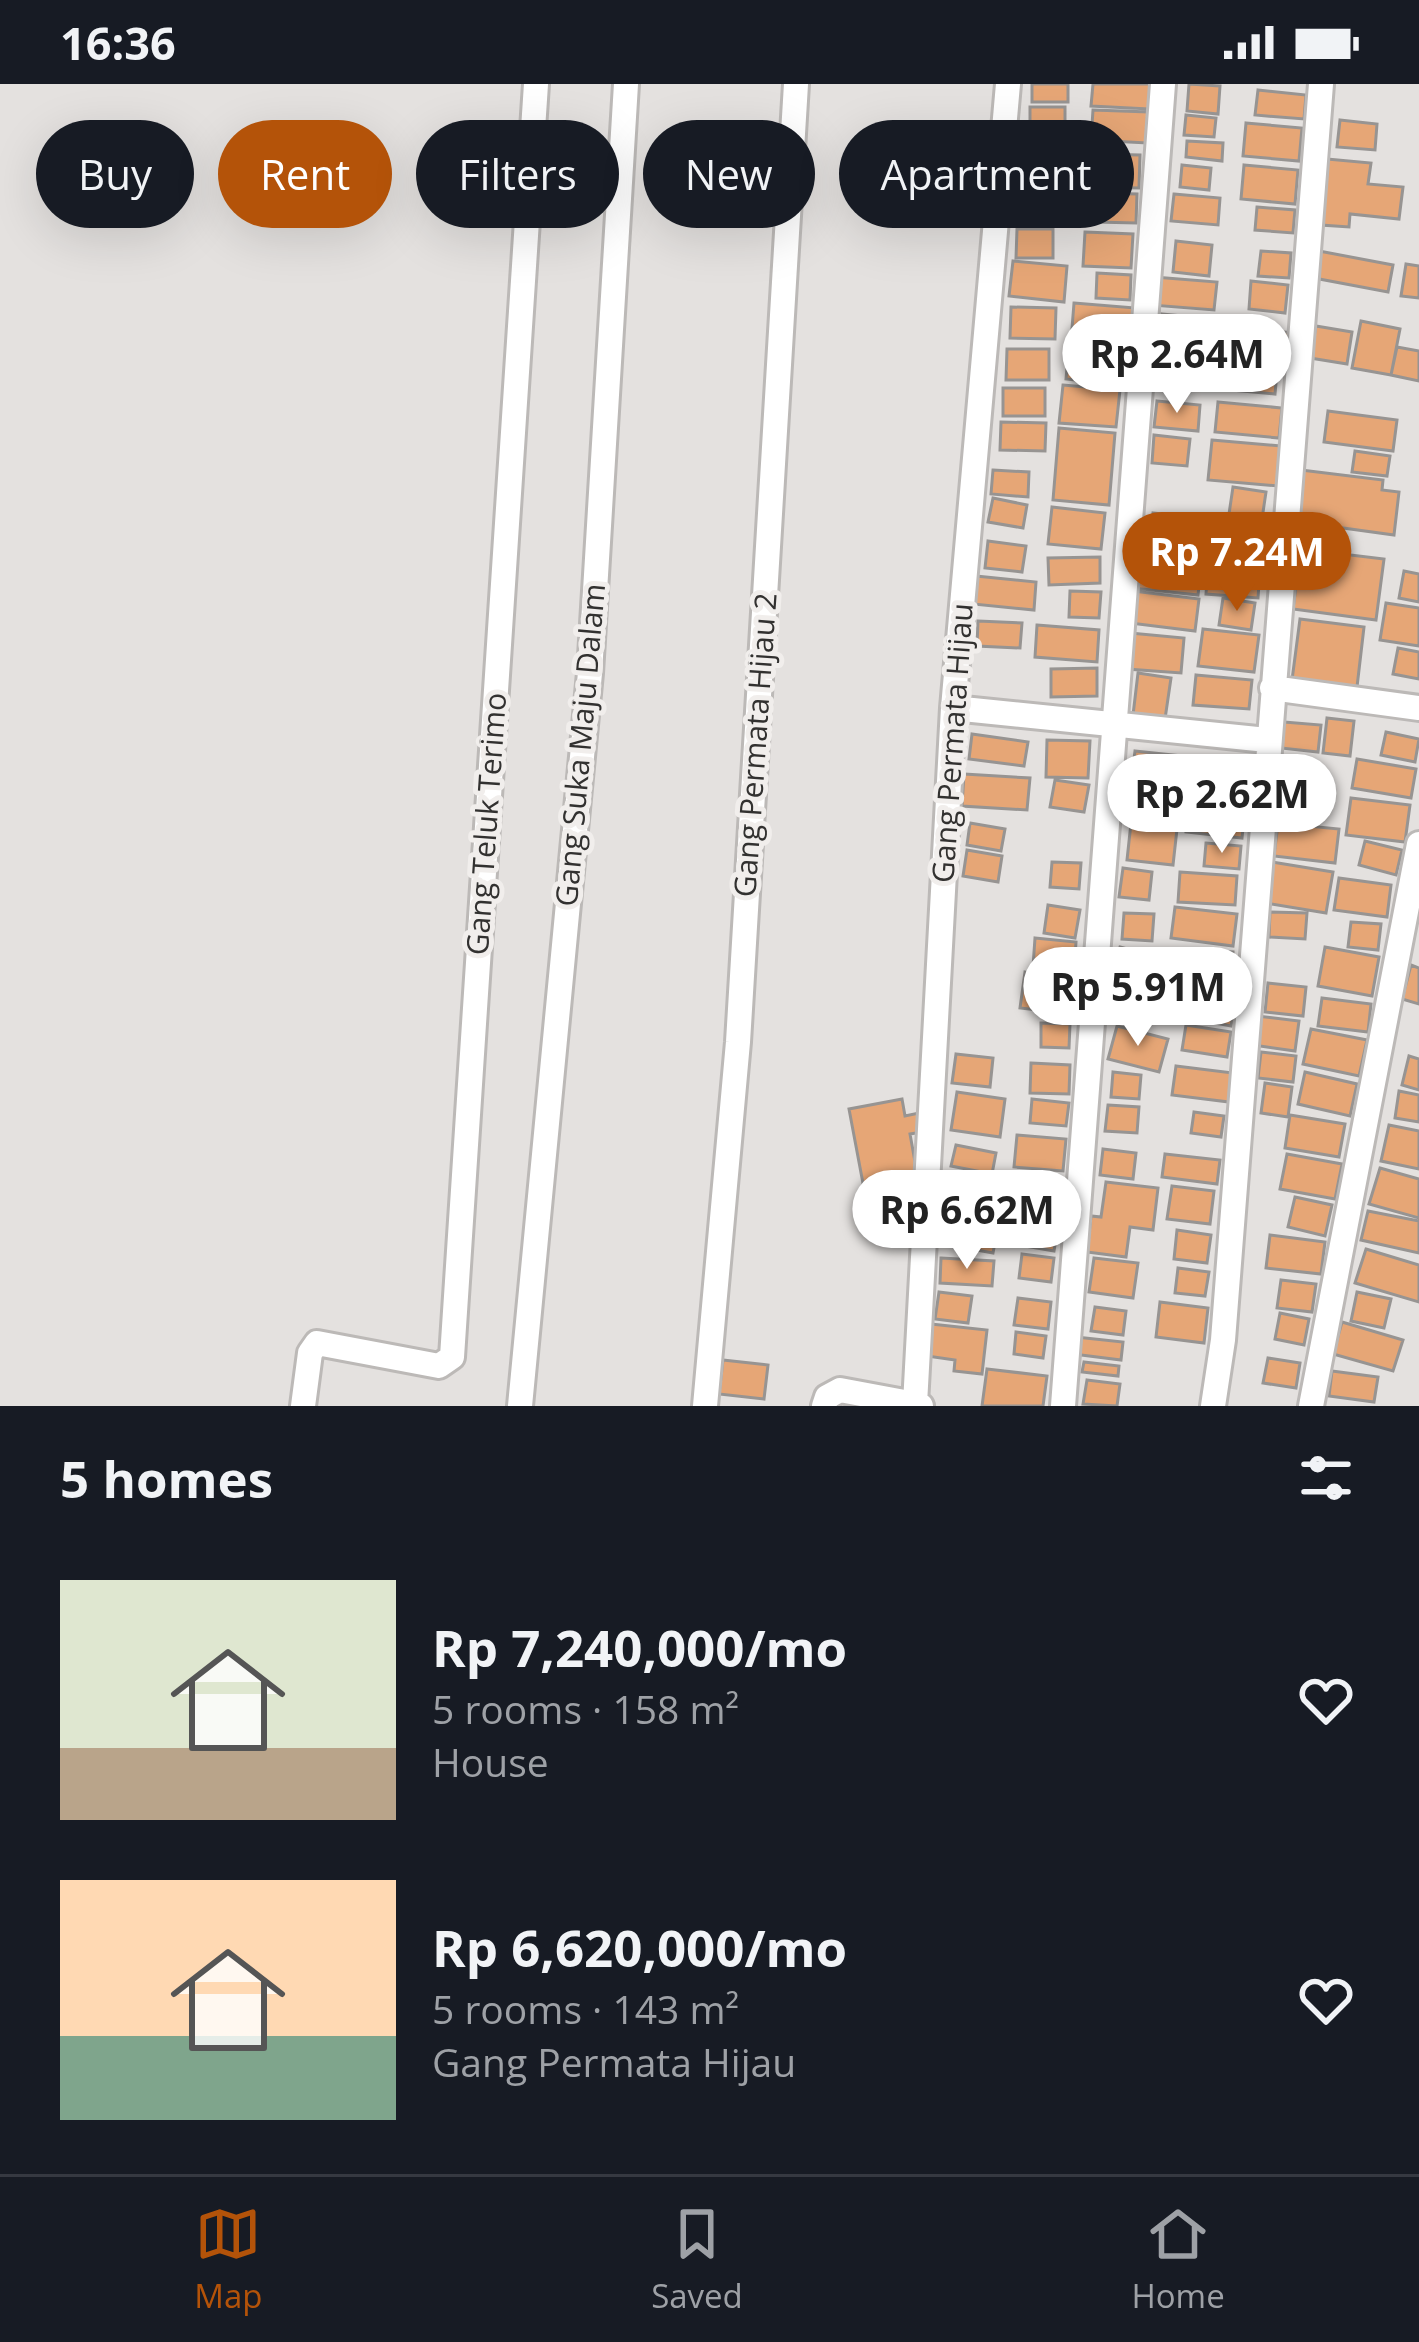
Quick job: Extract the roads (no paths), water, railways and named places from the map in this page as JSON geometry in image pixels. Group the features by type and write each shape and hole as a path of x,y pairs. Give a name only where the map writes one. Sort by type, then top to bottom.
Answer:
{"street":[{"name":"Gang Teluk Terimo","path":"303,1406 310,1353 326,1340 439,1366 452,1357 536,84"},
{"name":"Gang Suka Maju Dalam","path":"521,1406 590,673 626,84"},
{"name":"Gang Permata Hijau 2","path":"705,1406 738,1042 796,84"},
{"name":"Gang Permata Hijau","path":"824,1406 827,1397 840,1390 918,1405 953,708 1008,84"},
{"path":"1063,1406 1163,84"},
{"path":"1213,1406 1223,1340 1321,84"},
{"path":"1273,688 1419,708"},
{"path":"953,708 1267,740"},
{"path":"1311,1406 1419,844"}]}
